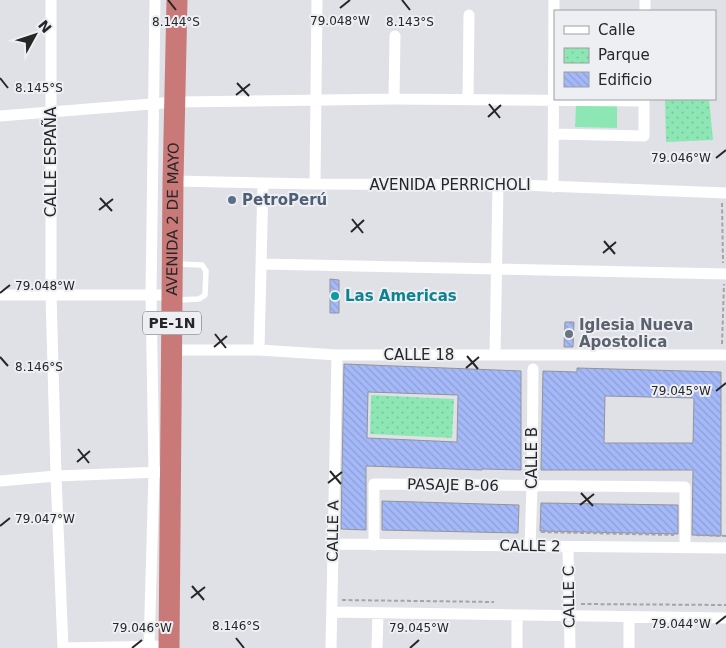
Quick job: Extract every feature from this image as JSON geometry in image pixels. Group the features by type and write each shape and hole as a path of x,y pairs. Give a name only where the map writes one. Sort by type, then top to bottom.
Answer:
{"highway":[{"name":"AVENIDA 2 DE MAYO","path":"159,647 162,472 171,350 177,0"}],"street":[{"name":"CALLE ESPAÑA","path":"51,0 51,294 63,648"},
{"path":"0,481 56,476 162,472 151,295 155,0"},
{"path":"316,184 317,0"},
{"path":"553,187 554,0"},
{"path":"468,99 469,16"},
{"path":"394,99 395,36"},
{"path":"0,116 176,102 394,99 644,100 644,136 554,134"},
{"name":"AVENIDA PERRICHOLI","path":"173,181 553,187 724,196"},
{"path":"259,350 263,183"},
{"path":"495,355 498,186"},
{"path":"262,264 723,274"},
{"path":"0,295 151,295 172,297"},
{"name":"CALLE 18","path":"171,350 259,350 337,355 722,355"},
{"name":"CALLE A","path":"331,648 337,355"},
{"name":"CALLE B","path":"530,546 533,369"},
{"name":"PASAJE B-06","path":"374,545 374,484 685,487 685,535"},
{"path":"685,535 685,548"},
{"name":"CALLE 2","path":"333,544 726,548"},
{"name":"CALLE C","path":"568,547 570,648"},
{"path":"332,612 726,618"},
{"path":"377,648 378,613"},
{"path":"517,615 517,648"},
{"path":"629,617 629,648"},
{"path":"63,648 159,647"}],"lane":[{"path":"172,263 202,265 206,271 205,295 199,299 172,297"}],"path":[{"path":"722,355 719,352 722,350 725,288 723,274 724,196"},
{"path":"530,532 726,536"},
{"path":"332,599 496,602"},
{"path":"577,604 726,605"}],"green space":[{"path":"665,100 709,100 713,140 666,142"},
{"path":"576,105 617,106 617,128 575,127"},
{"path":"371,395 454,399 452,438 370,434"}],"building":[{"name":"Las Americas","path":"330,279 339,280 339,313 330,313"},
{"name":"Iglesia Nueva Apostolica","path":"565,322 574,322 573,347 564,347"},
{"path":"344,364 521,371 521,470 366,466 366,530 341,529","holes":["368,392 458,395 457,442 367,438"]},
{"path":"577,368 721,372 721,536 692,535 693,470 541,470 543,371 577,372","holes":["605,396 694,398 693,443 604,443"]},
{"path":"382,501 519,505 518,533 382,530"},
{"path":"541,503 678,505 678,534 540,531"}],"place":[{"name":"PetroPerú","path":"232,200"},
{"name":"Las Americas","path":"335,296"},
{"name":"Iglesia Nueva Apostolica","path":"569,334"}]}
